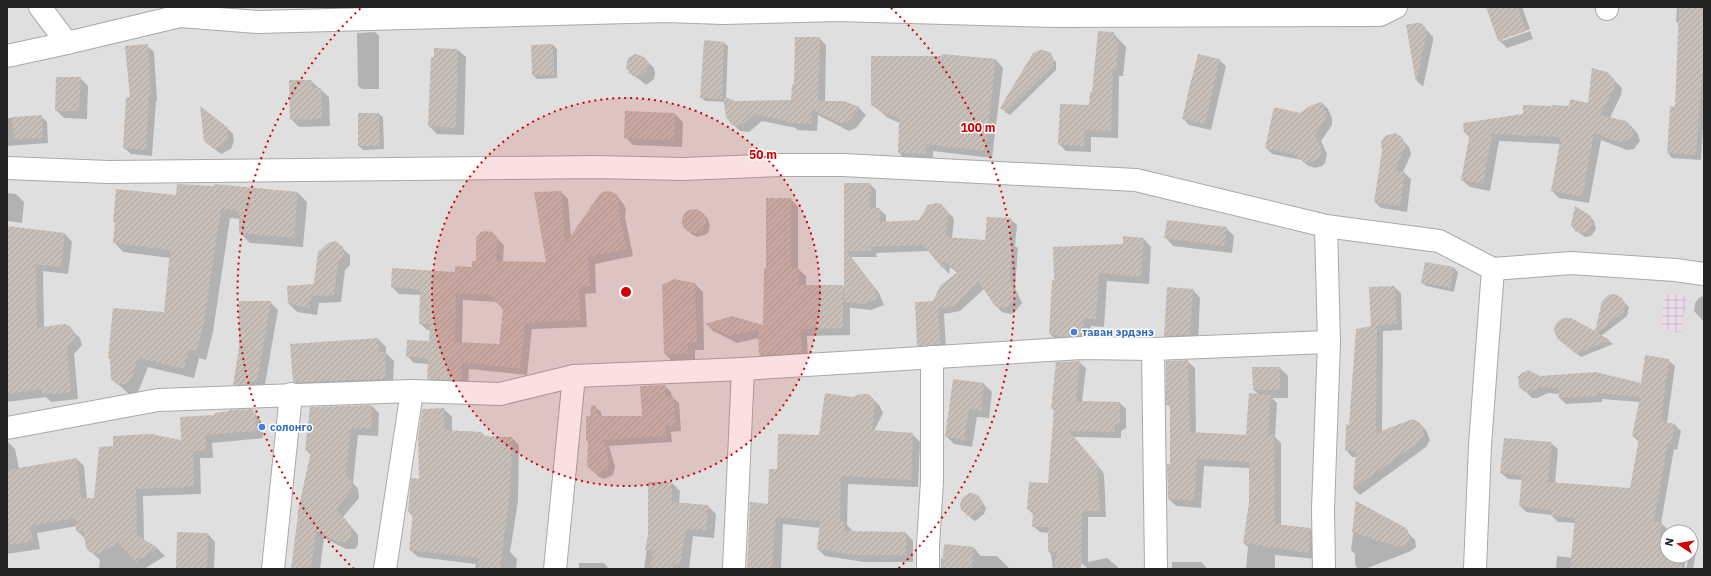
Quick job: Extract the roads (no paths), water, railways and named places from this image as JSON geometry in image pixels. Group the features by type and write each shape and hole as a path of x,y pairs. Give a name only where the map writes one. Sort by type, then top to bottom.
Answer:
{"street":[{"path":"40,7 67,43"},
{"path":"7,56 67,43 184,10 258,22 668,11 723,13 845,10 1057,16 1380,15 1396,7"},
{"path":"7,168 109,172 595,167 683,169 782,164 843,165 1136,180 1326,226 1439,241 1493,269 1571,263 1675,270 1704,274"},
{"path":"1324,569 1323,509 1329,342 1326,226"},
{"path":"1475,569 1480,445 1493,269"},
{"path":"7,428 158,400 291,394 412,391 500,394 574,376 743,369 1082,348 1153,349 1329,342"},
{"path":"1153,349 1156,569"},
{"path":"928,569 932,481 932,357"},
{"path":"734,569 743,369"},
{"path":"555,569 574,376"},
{"path":"386,569 412,391"},
{"path":"273,569 291,394"}],"place":[{"name":"таван эрдэнэ","path":"1074,332"},
{"name":"солонго","path":"262,427"}]}
